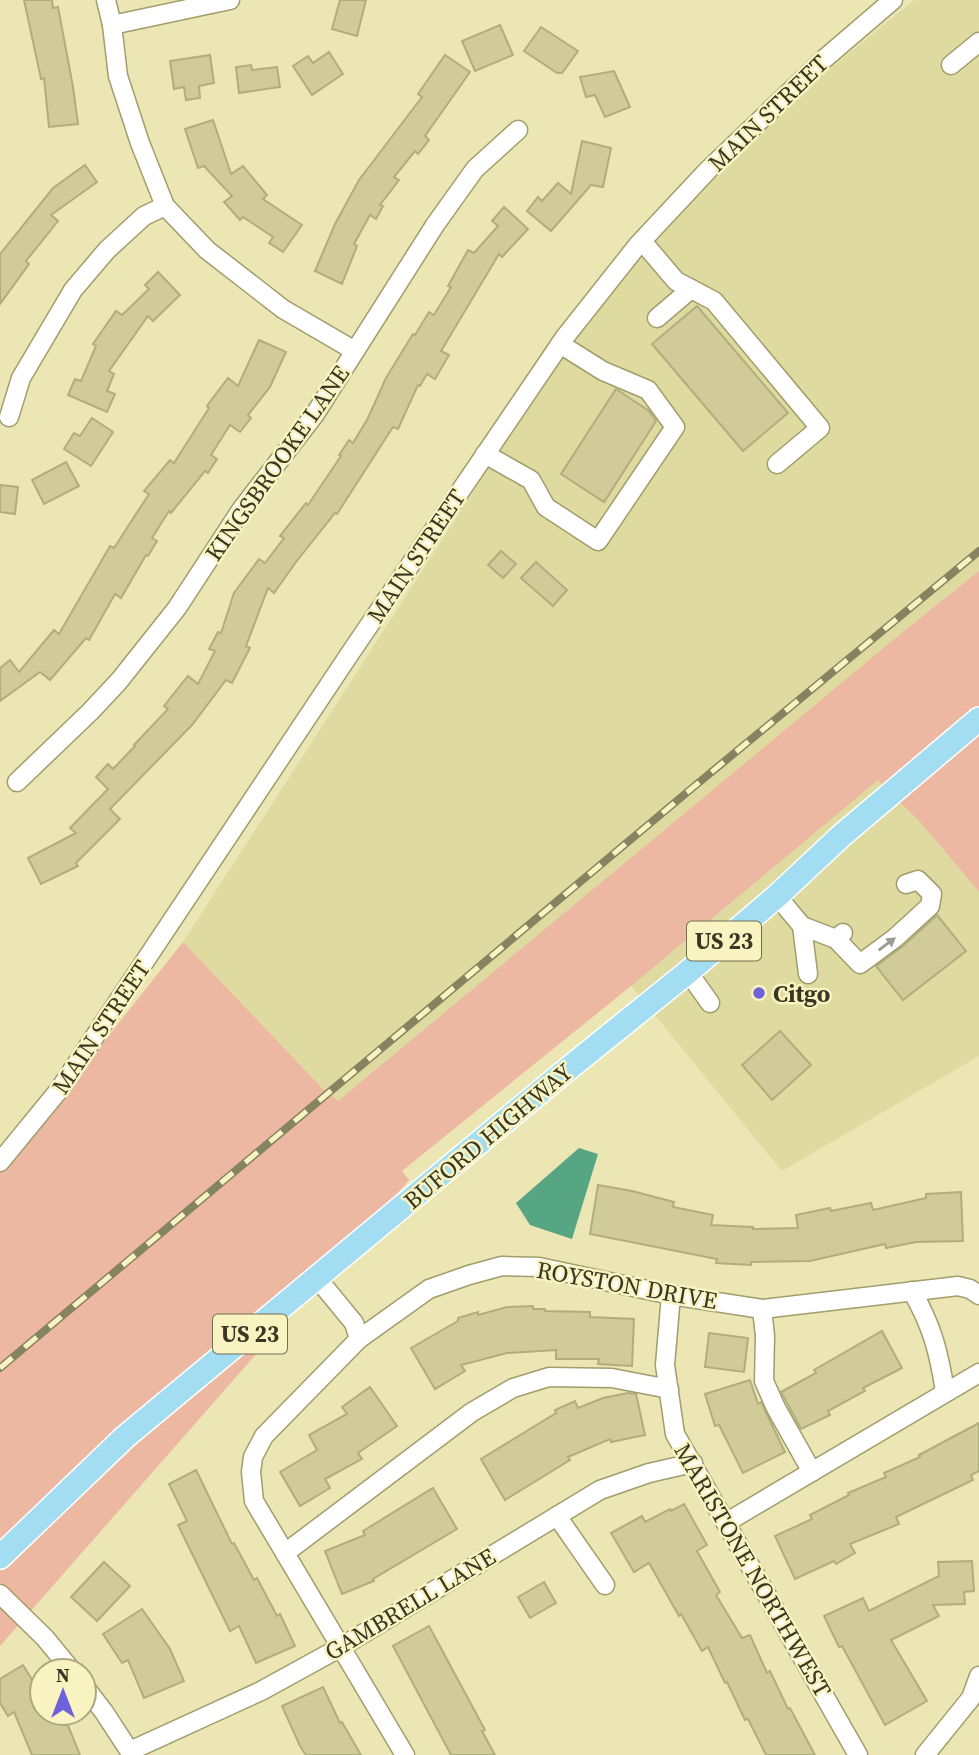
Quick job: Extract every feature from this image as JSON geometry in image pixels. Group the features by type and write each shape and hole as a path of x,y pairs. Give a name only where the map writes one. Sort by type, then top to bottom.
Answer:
{"main road":[{"name":"BUFORD HIGHWAY","path":"0,1557 125,1437 688,972 777,896 841,836 979,719"}],"street":[{"path":"106,0 112,24 118,76 164,206 207,250 283,309 355,351"},
{"path":"112,24 230,0"},
{"name":"MAIN STREET","path":"0,1162 59,1090 560,344 642,241 708,170 823,60 893,0"},
{"path":"951,65 979,42"},
{"name":"KINGSBROOKE LANE","path":"17,782 97,704 177,608 241,510 315,414 435,225 475,169 518,130"},
{"path":"9,417 21,378 73,290 125,233 144,216 164,206"},
{"path":"642,241 676,281 714,301 820,428 777,464"},
{"path":"657,318 691,289"},
{"path":"485,454 531,480 546,507 598,541 675,427 649,390 603,371 560,344"},
{"path":"802,926 840,935 860,964 895,938 930,906 932,894 919,880 906,884"},
{"path":"777,896 802,926 808,974"},
{"path":"688,972 710,1003"},
{"name":"ROYSTON DRIVE","path":"405,1755 254,1501 251,1486 254,1457 264,1436 359,1339 429,1289 502,1266 549,1269 671,1295 762,1309 958,1286 979,1295"},
{"path":"317,1278 354,1323 359,1339"},
{"path":"912,1291 936,1339 945,1392"},
{"name":"MARISTONE NORTHWEST","path":"671,1295 666,1365 675,1434 858,1755"},
{"path":"762,1309 765,1325 764,1381 775,1408 812,1472"},
{"path":"727,1522 979,1373"},
{"path":"285,1553 472,1412 513,1388 549,1377 612,1378 668,1389"},
{"name":"GAMBRELL LANE","path":"131,1753 261,1691 341,1647 600,1490 649,1472 693,1463"},
{"path":"557,1516 605,1585"},
{"path":"0,1594 61,1657"},
{"path":"925,1755 971,1698 979,1676"},
{"path":"98,1704 131,1753"}],"shaded area":[{"path":"914,0 979,0 979,571 338,1102 183,942 531,402 639,247 819,78"},
{"path":"979,571 979,892 921,823 878,780 631,986 402,1171 409,1180 0,1646 0,1164 49,1111 183,942 322,1088 338,1101"},
{"path":"878,779 921,823 979,892 979,1056 782,1171 631,986"},
{"path":"579,1148 598,1154 572,1239 530,1225 516,1203"}],"building":[{"path":"24,0 52,0 53,8 58,7 78,124 49,127 44,78 41,79"},
{"path":"340,0 366,0 357,36 332,29"},
{"path":"500,25 513,55 475,71 462,41"},
{"path":"541,27 578,51 562,73 557,73 524,51"},
{"path":"329,52 343,74 312,95 293,66 308,56 313,63"},
{"path":"210,55 214,83 199,86 200,98 186,100 184,87 174,89 170,61"},
{"path":"445,55 470,72 425,136 429,140 418,154 415,151 394,177 399,180 380,205 383,206 376,219 370,215 354,244 357,246 342,284 315,271 335,224 359,180 422,97 418,94"},
{"path":"251,65 252,70 277,67 280,87 239,93 236,67"},
{"path":"614,71 630,107 605,117 595,95 586,97 580,77"},
{"path":"213,120 231,174 243,166 267,195 263,199 302,225 283,252 269,243 273,237 243,217 240,220 224,202 232,196 204,166 198,168 185,129"},
{"path":"582,141 611,148 603,187 591,185 551,231 527,211 538,197 542,201 558,183 571,194"},
{"path":"85,165 97,182 51,215 58,221 26,261 29,264 0,304 0,254 53,188"},
{"path":"504,207 528,229 502,257 499,254 441,351 449,355 435,379 427,374 420,386 418,385 398,429 393,427 337,514 335,513 274,593 268,588 246,646 250,648 232,683 226,680 192,725 110,809 120,819 76,863 78,866 41,884 28,858 76,833 70,828 108,789 96,777 108,764 113,769 135,746 168,709 164,706 188,676 198,684 215,651 209,649 218,632 221,633 234,593 259,559 265,563 284,538 280,536 306,503 308,505 349,440 353,443 386,378 413,334 415,335 429,312 434,315 468,250 474,253 498,226 492,221"},
{"path":"158,272 180,295 153,321 148,316 109,371 114,374 107,391 115,394 107,412 68,395 75,379 81,381 96,346 93,344 116,311 122,315 149,289 145,285"},
{"path":"697,306 788,413 743,451 652,344"},
{"path":"259,340 286,352 270,387 248,415 251,418 240,432 230,425 211,455 217,459 208,473 205,471 171,513 169,511 152,538 157,541 148,556 146,555 121,598 115,594 89,640 86,638 50,680 40,672 0,701 0,668 10,660 19,672 54,630 59,634 110,546 114,548 149,494 144,491 170,460 174,463 209,408 207,406 228,378 238,386"},
{"path":"616,389 649,411 656,421 604,502 561,474"},
{"path":"92,418 113,432 91,466 64,449 74,433 80,436"},
{"path":"66,462 79,486 44,504 32,480"},
{"path":"0,485 18,487 15,514 0,512"},
{"path":"501,551 516,564 503,578 488,565"},
{"path":"536,562 567,590 553,606 521,578"},
{"path":"937,915 966,951 903,1000 876,966"},
{"path":"780,1031 811,1065 772,1100 742,1065"},
{"path":"598,1185 632,1191 674,1202 673,1207 713,1215 711,1225 753,1229 798,1228 796,1215 830,1208 831,1211 871,1203 873,1210 926,1198 926,1194 961,1192 963,1241 916,1242 886,1248 885,1244 810,1261 751,1262 751,1265 716,1263 717,1259 590,1234"},
{"path":"533,1306 533,1309 545,1311 590,1312 590,1317 634,1319 632,1366 598,1364 599,1359 556,1359 556,1350 507,1353 461,1365 465,1371 435,1389 411,1348 458,1321 458,1318 507,1307"},
{"path":"882,1331 902,1368 863,1388 865,1391 828,1411 830,1415 801,1429 781,1392"},
{"path":"709,1333 748,1338 744,1372 705,1367"},
{"path":"750,1380 758,1404 761,1402 785,1452 743,1473 719,1425 715,1426 705,1394"},
{"path":"370,1387 397,1426 358,1453 362,1459 325,1479 330,1488 300,1506 280,1472 317,1450 309,1435 347,1414 342,1407"},
{"path":"636,1394 645,1435 611,1442 610,1439 568,1457 570,1460 505,1500 481,1459 556,1413 555,1410 575,1401 578,1408 603,1398"},
{"path":"979,1423 979,1471 971,1475 973,1480 896,1517 899,1524 850,1544 855,1553 836,1564 834,1561 795,1579 775,1536 812,1519 810,1515 849,1495 848,1493 886,1477 884,1473 920,1457 919,1455"},
{"path":"196,1470 232,1544 234,1543 254,1580 257,1578 277,1616 280,1614 295,1646 256,1663 239,1626 230,1631 178,1525 187,1521 169,1484"},
{"path":"433,1488 457,1529 373,1579 374,1581 342,1594 325,1551 365,1535 363,1531"},
{"path":"684,1504 707,1545 697,1551 720,1592 716,1595 742,1638 750,1635 767,1673 770,1671 815,1755 766,1755 708,1647 702,1651 649,1563 634,1572 611,1533 642,1516 645,1522"},
{"path":"972,1561 974,1591 964,1592 965,1604 933,1605 939,1616 891,1640 927,1701 885,1725 824,1616 863,1598 869,1611 939,1576 938,1562"},
{"path":"104,1562 130,1586 97,1621 71,1597"},
{"path":"544,1582 556,1603 530,1618 518,1597"},
{"path":"142,1609 170,1649 184,1681 144,1698 128,1660 122,1663 103,1634"},
{"path":"429,1626 485,1730 482,1731 495,1755 451,1755 393,1646"},
{"path":"23,1665 28,1673 28,1727 69,1727 80,1755 32,1755 14,1712 8,1716 0,1703 0,1679"},
{"path":"323,1687 340,1723 342,1722 361,1755 306,1755 300,1746 282,1706"}],"railway":[{"path":"0,1368 979,551"}],"place":[{"name":"Citgo","path":"759,993"}]}
